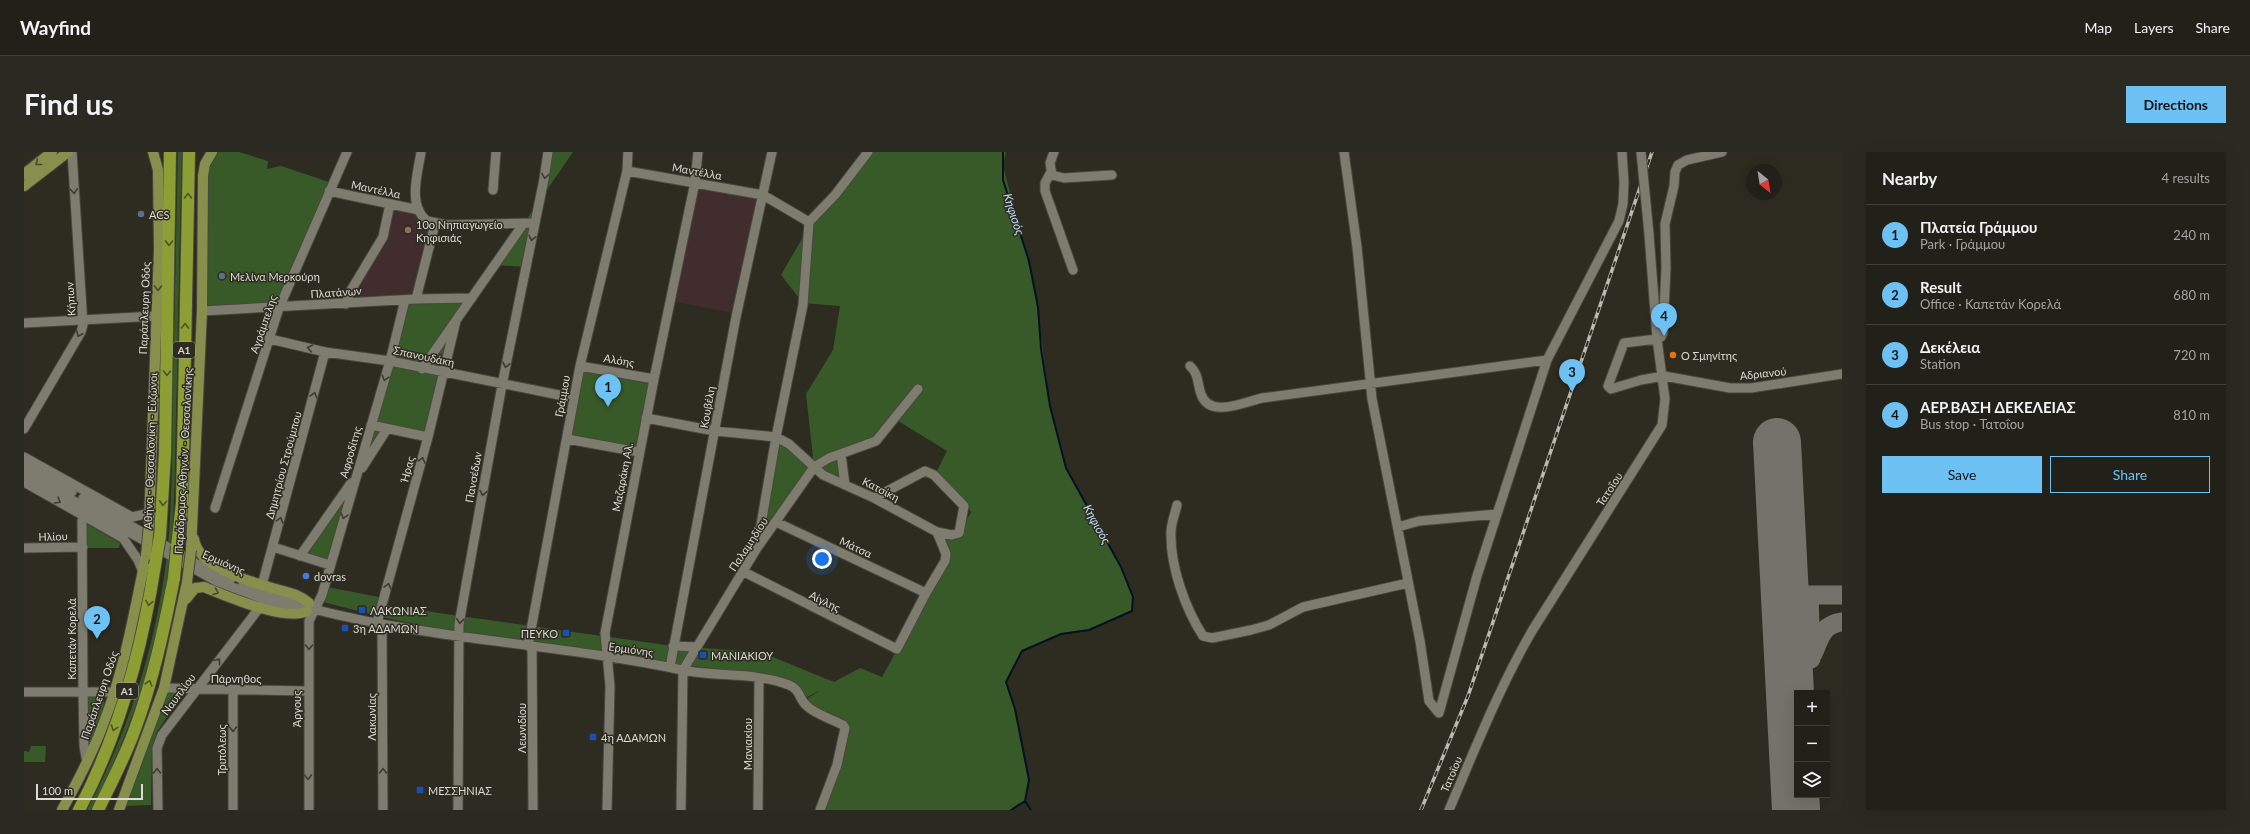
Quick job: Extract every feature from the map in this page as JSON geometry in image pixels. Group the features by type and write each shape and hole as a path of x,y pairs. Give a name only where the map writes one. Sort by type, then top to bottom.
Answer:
{"highway":[{"name":"Αθήνα - Θεσσαλονίκη - Εύζωνοι","path":"78,810 104,755 140,648 160,536 165,453 170,152"},
{"name":"Α1","path":"98,810 134,730 146,694 158,653 174,578 182,503 189,152"}],"main road":[{"path":"24,174 52,152"},
{"path":"24,186 68,152"},
{"name":"Παράπλευρη Οδός","path":"62,810 88,763 114,692 127,649 146,556 150,513 157,316 158,170 153,152"},
{"name":"Παράδρομος Αθηνών - Θεσσαλονίκης","path":"119,810 164,688 184,600 194,533 202,311 203,176 205,164 212,152"},
{"path":"184,600 195,588 204,587 260,608 296,615 311,608 297,594 262,585 220,568 204,558 196,546 194,533"}],"street":[{"name":"Κήπων","path":"24,429 81,332 83,319 72,152"},
{"name":"Αγράμπελης","path":"215,508 279,308 346,152"},
{"path":"421,152 416,198 418,208 425,219 435,224 536,223"},
{"path":"493,190 496,152"},
{"name":"Πανσέδων","path":"458,810 461,613 502,385 536,223 548,152"},
{"name":"Γράμμου","path":"530,646 580,366 627,171 628,152"},
{"name":"Μαζαράκη Αλ.","path":"608,810 610,686 606,658 606,625 639,452 695,182 698,152"},
{"name":"Κουβέλη","path":"670,666 736,317 772,152"},
{"path":"757,548 776,437 804,298 809,222 835,195 868,152"},
{"path":"1054,152 1050,163 1051,172 1045,183 1045,191 1073,270"},
{"path":"1344,152 1357,247 1371,384 1420,641 1429,701 1439,713 1477,576 1547,360 1619,221 1623,204 1624,182 1622,152"},
{"name":"Τατοΐου","path":"1449,810 1503,684 1522,648 1659,432 1666,409 1664,376 1657,339 1641,152"},
{"path":"1664,376 1641,380 1611,389 1608,386 1624,343 1657,339 1661,337 1663,333 1666,268 1665,224 1674,186 1675,172 1683,162 1722,152"},
{"name":"Μαντέλλα","path":"627,171 763,195 809,222"},
{"path":"1051,172 1052,175 1064,178 1112,175"},
{"name":"Μαντέλλα","path":"329,191 390,204 418,208"},
{"path":"346,304 350,292 383,237 390,204"},
{"name":"Ήρας","path":"422,369 524,223"},
{"path":"416,299 435,224"},
{"name":"Πλατάνων","path":"202,311 279,308 416,299 472,298"},
{"name":"Αφροδίτης","path":"311,608 330,565 390,361 405,300"},
{"path":"24,323 157,316"},
{"name":"Ήρας","path":"380,624 456,321"},
{"name":"Σπανουδάκη","path":"270,339 325,352 390,361 422,369 574,398"},
{"name":"Δημητρίου Στρούμπου","path":"262,585 325,352"},
{"path":"1190,366 1197,377 1204,401 1210,406 1219,408 1262,398 1547,360"},
{"name":"Αλόης","path":"580,366 654,379"},
{"name":"Αδριανού","path":"1664,376 1730,388 1751,388 1842,374"},
{"path":"646,418 715,431 776,437 789,444 814,467 829,458 876,441 918,389"},
{"path":"371,425 428,437"},
{"path":"300,556 357,475 387,429"},
{"path":"567,439 639,452"},
{"path":"841,454 845,485"},
{"path":"24,457 132,517 150,513"},
{"name":"Ερμιόνης","path":"24,466 195,563 311,608"},
{"name":"Κατσίκη","path":"814,467 823,475 874,498 937,532"},
{"name":"Παλαμηδίου","path":"683,670 744,572 757,548 814,467"},
{"path":"874,498 920,472 929,472 946,486 964,506 959,533 952,535 937,532"},
{"name":"Ερμιόνης","path":"24,473 216,581 256,598 311,608 380,624 460,638 530,646 670,666 683,670 759,678 792,686 798,690 806,706 844,727 845,732 837,765 820,810"},
{"path":"24,482 123,538 138,560 143,572"},
{"path":"1177,505 1171,533 1178,576 1188,608 1200,630 1208,638 1220,638 1269,625 1303,607 1408,583"},
{"path":"1398,527 1419,521 1497,514"},
{"name":"Καπετάν Κορελά","path":"84,516 82,521 83,691 84,746 88,763"},
{"name":"Μάτσα","path":"776,522 926,593"},
{"path":"926,593 947,556 937,532"},
{"name":"Ηλίου","path":"24,548 83,547"},
{"path":"273,547 330,565"},
{"name":"Αίγλης","path":"744,572 897,649 926,593"},
{"name":"Ναυπλίου","path":"158,810 157,748 162,735 260,608"},
{"name":"Άργους","path":"308,810 307,691 309,621 311,608"},
{"name":"Λακωνίας","path":"380,624 383,810"},
{"name":"Λεωνιδίου","path":"530,646 533,810"},
{"path":"673,646 697,647"},
{"path":"682,810 683,670"},
{"name":"Μανιακίου","path":"758,810 759,678"},
{"name":"Πάρνηθος","path":"164,688 196,690 307,691"},
{"name":"Τριπόλεως","path":"233,690 233,810"},
{"path":"24,692 114,692"}],"shaded area":[{"path":"697,187 756,199 734,313 676,302"},
{"path":"392,207 418,214 429,227 414,295 351,299 384,245"}],"green space":[{"path":"178,152 182,152 175,475 172,533 168,569 163,605 155,641 134,711 107,778 91,810 87,810 118,744 131,710 151,641 165,569 171,495"},
{"path":"218,152 239,152 268,161 267,169 281,166 329,182 276,305 206,307 207,173"},
{"path":"548,152 573,152 540,200"},
{"path":"869,152 1006,152 1003,166 1034,284 1050,406 1066,468 1121,567 1133,597 1132,611 1089,630 1061,634 1022,651 1006,682 1015,709 1029,780 1025,801 1011,810 823,810 838,771 849,728 806,702 808,698 821,690 807,697 794,682 762,674 684,665 455,632 386,618 323,602 327,587 379,597 382,605 673,646 760,652 834,682 860,668 882,677 949,556 946,538 960,533 971,512 959,494 936,473 947,451 895,419 882,435 825,455 815,466 840,456 844,484 814,467 760,532 776,437 814,466 806,394 833,350 840,306 803,303 781,275 803,237 805,265 812,225"},
{"path":"540,200 526,267 495,265"},
{"path":"464,299 428,437 387,429 357,475 405,300"},
{"path":"580,366 650,381 635,448 567,439"},
{"path":"355,479 330,565 300,556"},
{"path":"86,523 120,543 119,548 86,548"},
{"path":"165,693 182,694 157,732 152,748 151,805 124,806"},
{"path":"89,696 101,698 105,703 89,746 87,698"},
{"path":"31,746 46,746 45,762 24,762 24,751 29,752"}],"waterway":[{"name":"Κηφισός","path":"1003,152 1003,180 1029,261 1038,307 1041,349 1050,406 1066,468 1121,567 1133,597 1132,611 1089,630 1061,634 1022,651 1006,682 1015,709 1029,780 1025,801 1011,810"},
{"path":"1025,801 1031,810"}],"taxiway":[{"path":"1811,659 1809,595 1842,595"},
{"path":"1813,654 1825,629 1842,622"}],"runway":[{"path":"1777,442 1796,810"}],"railway":[{"path":"1421,810 1468,696 1652,152"}],"place":[{"name":"ACS","path":"141,214"},
{"name":"10ο Νηπιαγωγείο Κηφισιάς","path":"408,230"},
{"name":"Μελίνα Μερκούρη","path":"222,276"},
{"name":"ΑΕΡ.ΒΑΣΗ ΔΕΚΕΛΕΙΑΣ","path":"1664,336"},
{"name":"Ο Σμηνίτης","path":"1673,355"},
{"name":"Δεκέλεια","path":"1572,392"},
{"name":"Πλατεία Γράμμου","path":"608,407"},
{"name":"dovras","path":"306,576"},
{"name":"ΛΑΚΩΝΙΑΣ","path":"362,610"},
{"name":"3η ΑΔΑΜΩΝ","path":"345,628"},
{"name":"ΠΕΥΚΟ","path":"566,633"},
{"name":"Result","path":"97,639"},
{"name":"ΜΑΝΙΑΚΙΟΥ","path":"703,655"},
{"name":"4η ΑΔΑΜΩΝ","path":"593,737"},
{"name":"ΜΕΣΣΗΝΙΑΣ","path":"420,790"}]}
